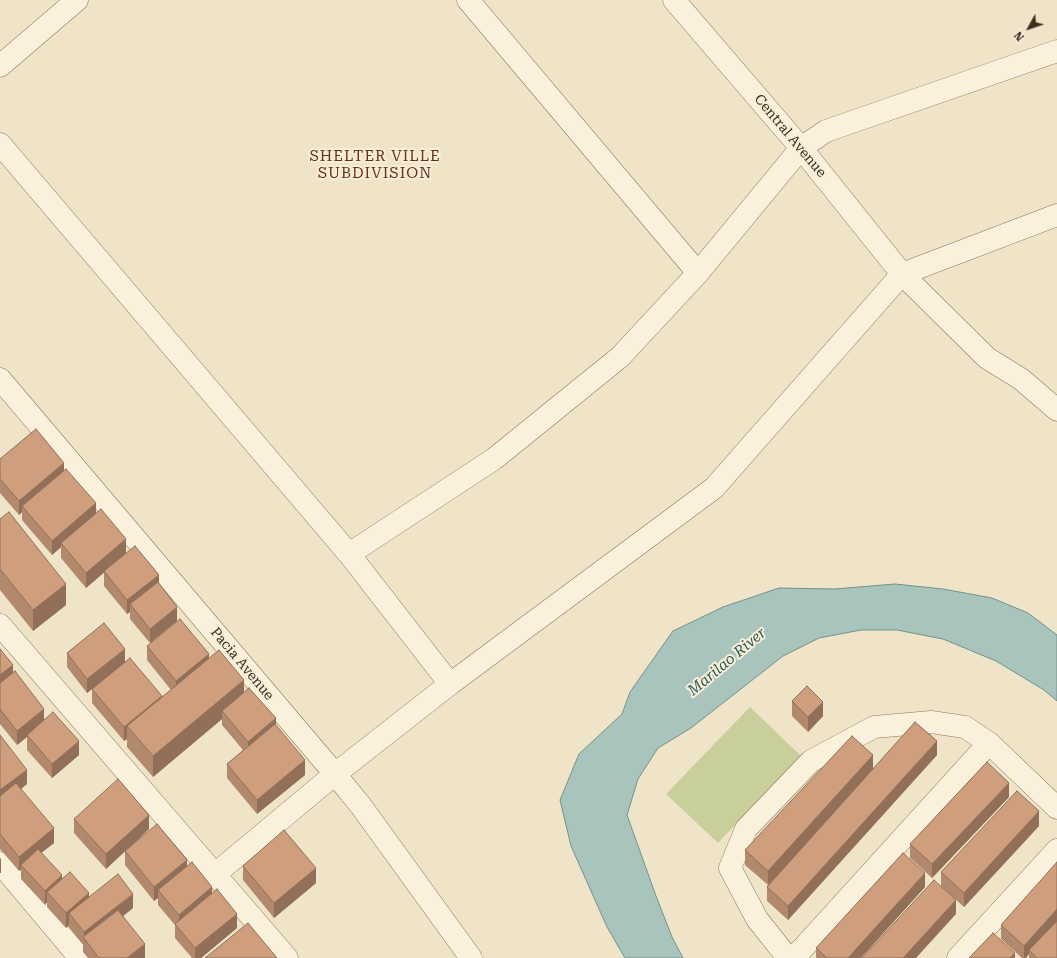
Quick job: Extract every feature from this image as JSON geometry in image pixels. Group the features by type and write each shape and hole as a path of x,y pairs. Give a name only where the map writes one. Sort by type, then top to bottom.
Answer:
{"street":[{"path":"0,66 77,0"},
{"path":"468,0 698,273"},
{"name":"Central Avenue","path":"683,2 902,274 987,358 1021,379 1057,410"},
{"path":"349,554 494,459 620,357 698,273 801,148 826,131 1057,51"},
{"path":"0,144 349,554 450,684"},
{"path":"214,874 335,774 450,684 714,488 902,274 1057,215"},
{"name":"Pacia Avenue","path":"0,379 335,774 361,806 471,958"},
{"path":"0,625 287,958"},
{"path":"788,958 757,919 730,868 746,829 812,761 874,727 931,722 965,727 989,743 1057,808"},
{"path":"794,958 989,743"},
{"path":"958,958 1057,850"},
{"path":"0,863 80,958"}],"green space":[{"path":"750,707 801,756 718,843 666,794"}],"water":[{"name":"Marilao River","path":"895,584 943,589 992,598 1028,613 1057,635 1057,701 1044,690 996,661 943,639 897,630 861,630 819,638 783,656 691,728 658,748 638,779 627,815 672,937 683,958 625,958 607,927 571,846 560,800 579,754 622,714 630,692 673,631 723,607 779,588 835,589"}],"building":[{"path":"36,429 64,463 19,501 0,479 0,459"},
{"path":"66,469 96,503 52,541 22,506"},
{"path":"101,509 126,539 86,573 61,543"},
{"path":"9,512 66,584 33,610 0,569 0,519"},
{"path":"135,546 159,575 127,600 104,571"},
{"path":"158,582 177,607 150,629 130,604"},
{"path":"180,619 209,654 176,681 147,646"},
{"path":"104,623 125,649 87,679 67,653"},
{"path":"0,649 13,665 0,675"},
{"path":"219,650 244,680 153,756 127,726"},
{"path":"130,658 162,696 124,727 92,689"},
{"path":"15,671 44,709 17,731 0,709 0,683"},
{"path":"807,686 823,702 808,717 792,701"},
{"path":"249,688 276,718 248,742 222,711"},
{"path":"53,712 79,741 52,764 27,735"},
{"path":"915,722 937,741 788,906 767,887"},
{"path":"275,724 305,760 257,800 227,764"},
{"path":"0,735 27,770 0,790"},
{"path":"852,736 873,755 768,871 745,850"},
{"path":"987,762 1009,783 932,864 910,844"},
{"path":"118,779 149,815 106,854 74,819"},
{"path":"16,783 54,828 19,857 0,834 0,796"},
{"path":"1017,791 1039,811 964,893 941,872"},
{"path":"157,824 187,860 154,887 125,851"},
{"path":"284,830 316,868 274,903 243,866"},
{"path":"38,849 62,875 45,891 21,865"},
{"path":"903,853 925,873 848,958 827,958 816,948"},
{"path":"192,862 212,887 179,915 158,890"},
{"path":"1057,862 1057,909 1024,946 1001,925"},
{"path":"70,872 89,893 66,913 47,892"},
{"path":"118,874 133,894 84,932 69,913"},
{"path":"934,880 956,900 903,958 862,958"},
{"path":"217,889 237,914 195,948 175,924"},
{"path":"118,910 145,944 127,958 99,958 83,937"},
{"path":"1057,921 1057,958 1037,958 1029,950"},
{"path":"248,923 277,958 205,958"},
{"path":"993,933 1015,953 1010,958 969,958"}],"district":[{"name":"SHELTER VILLE SUBDIVISION","path":"375,166"}]}
